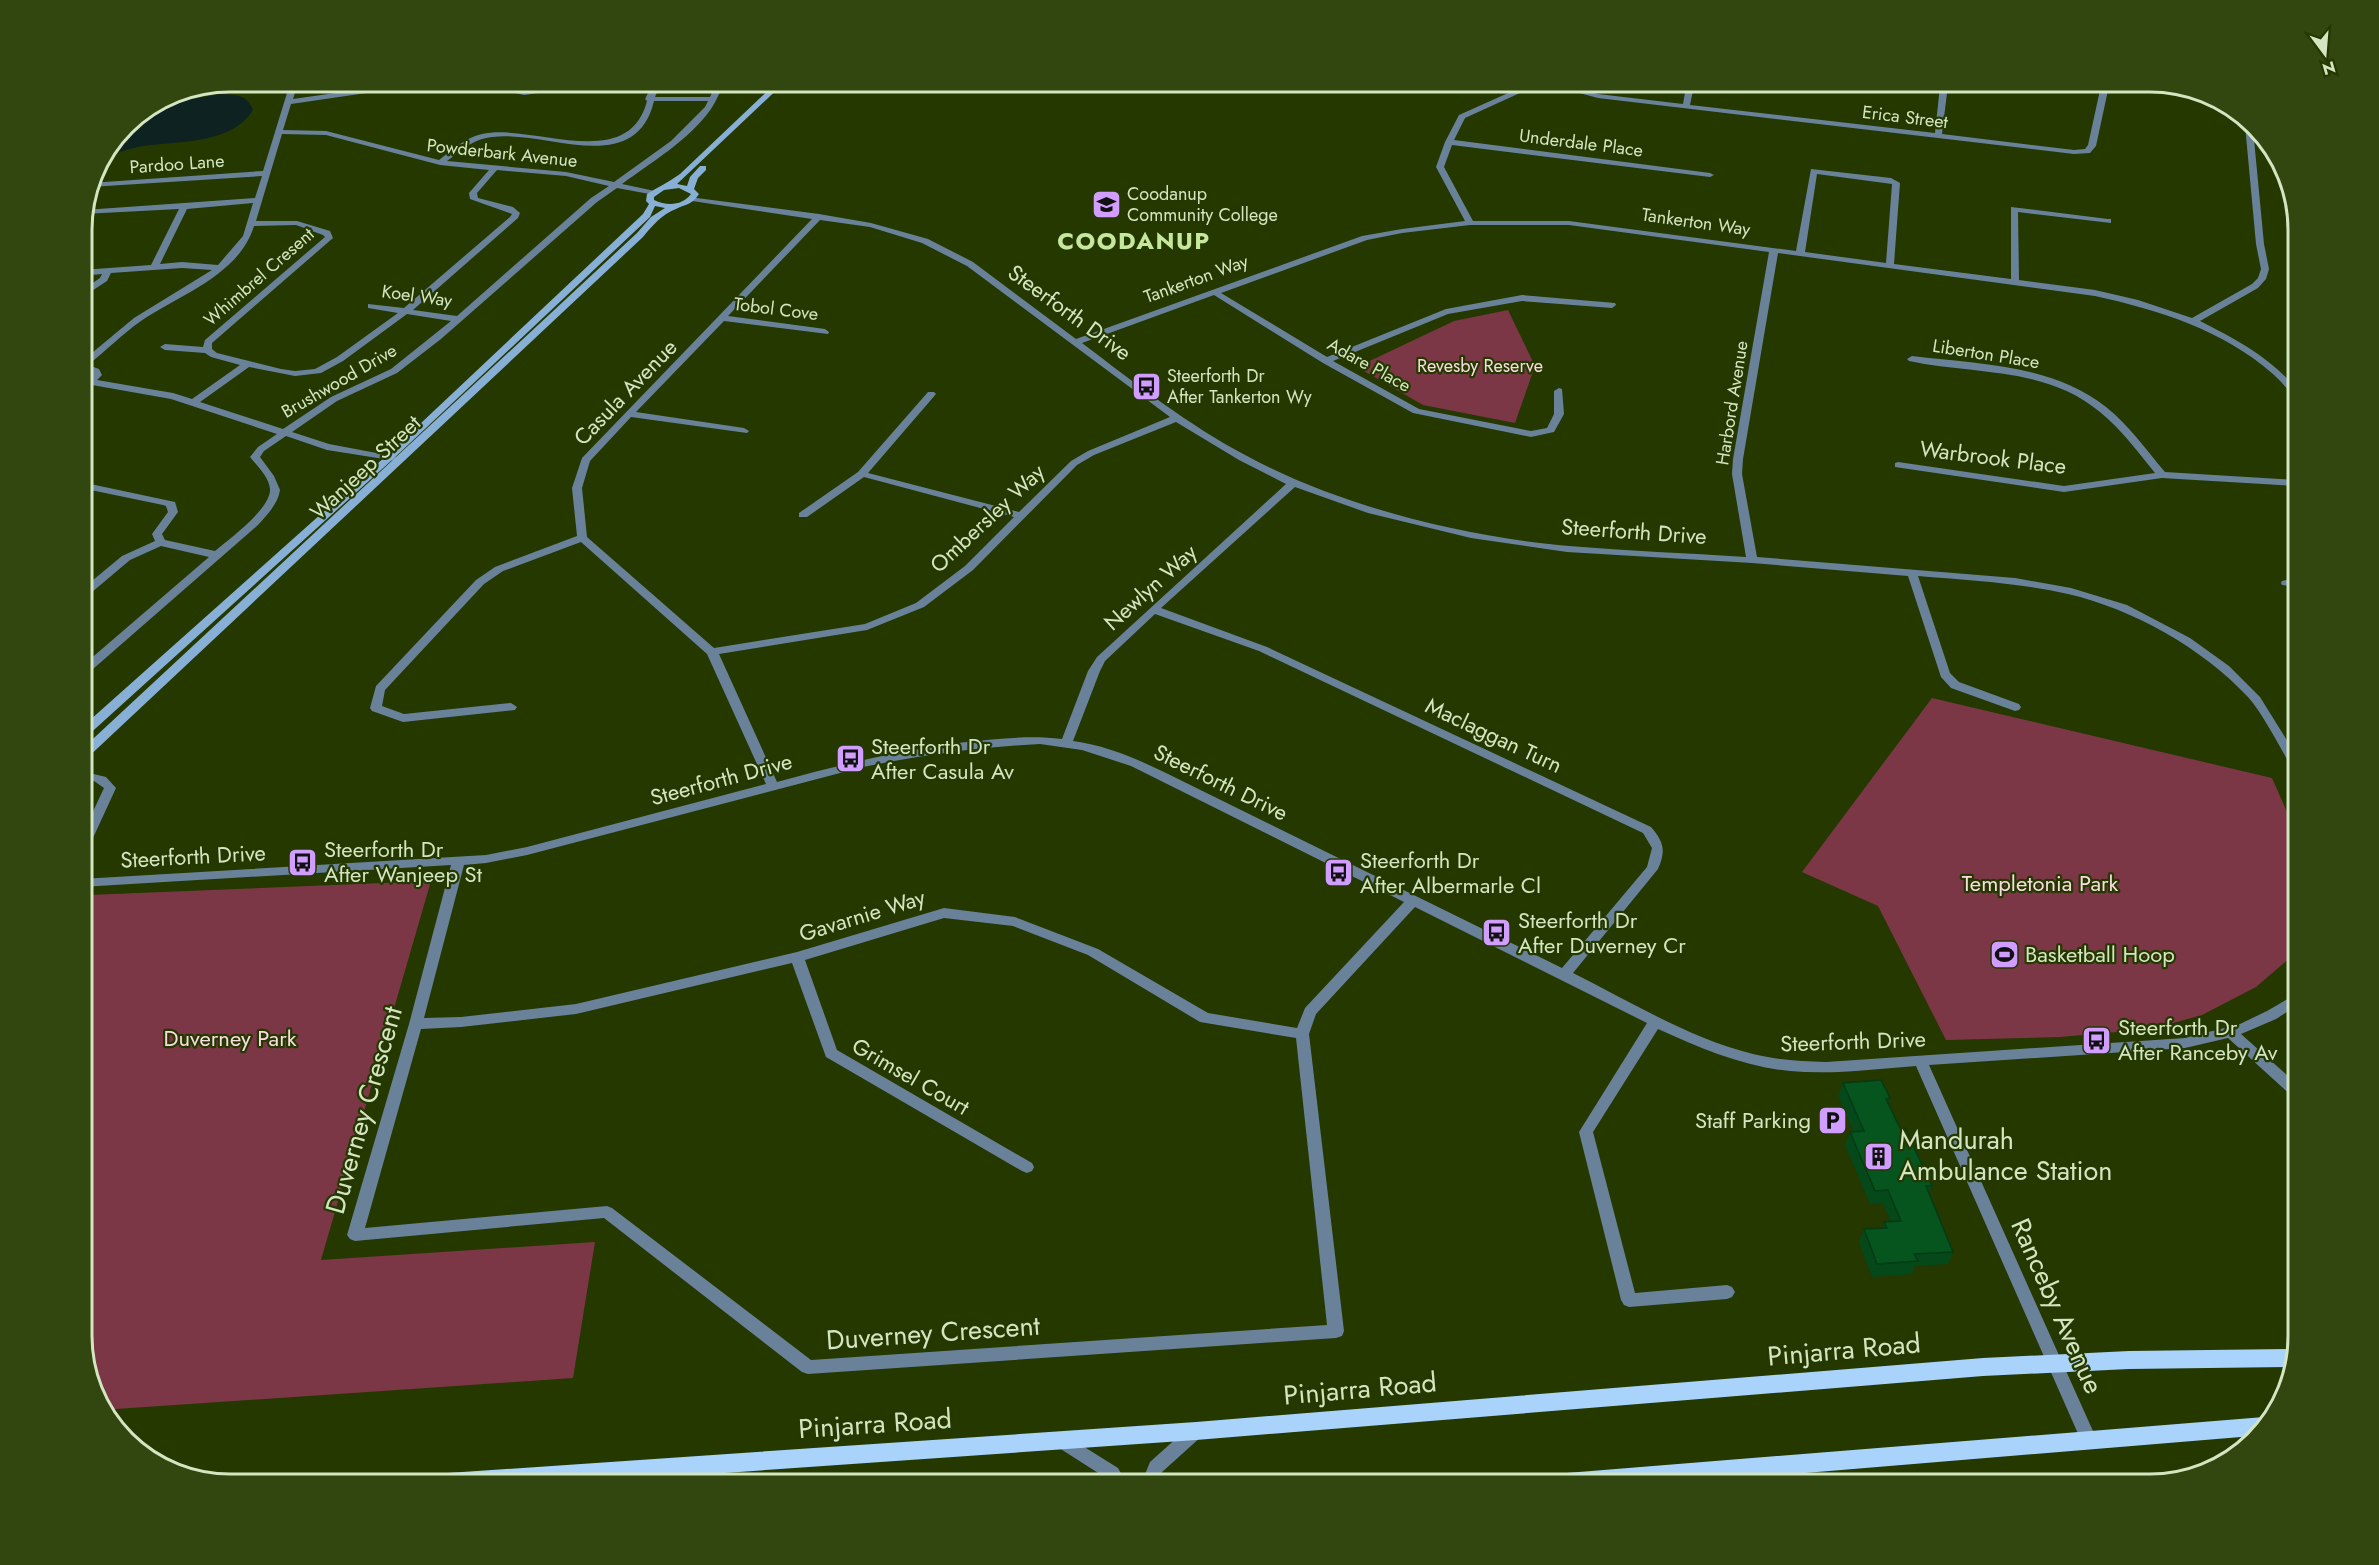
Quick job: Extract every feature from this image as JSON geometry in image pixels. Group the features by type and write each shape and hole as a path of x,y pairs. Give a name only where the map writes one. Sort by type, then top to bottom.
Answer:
{"main road":[{"path":"652,198 683,176 771,92"},
{"path":"652,198 674,206 691,194 694,177 781,92"},
{"path":"668,187 691,194"},
{"name":"Wanjeep Street","path":"92,725 389,458 647,215 652,198"},
{"name":"Wanjeep Street","path":"92,747 401,460 640,235 654,219 674,206"},
{"name":"Pinjarra Road","path":"586,1474 1196,1431 1971,1368 2055,1363 2285,1358"},
{"path":"1676,1474 2252,1427"}],"street":[{"path":"92,359 145,314 198,286 234,257 247,236 290,98 290,92"},
{"path":"290,98 322,92"},
{"path":"290,98 341,92"},
{"path":"440,163 475,139 486,135 522,135 596,144 615,142 644,120 653,92"},
{"name":"Brushwood Drive","path":"92,663 217,555 268,507 275,492 273,478 255,457 284,432 334,399 394,370 459,319 615,184 674,143 695,123 717,92"},
{"path":"1470,223 1440,167 1449,142 1462,117 1517,92"},
{"name":"Erica Street","path":"1583,92 1598,96 2074,152 2087,151 2092,146 2104,92"},
{"path":"1686,106 1689,92"},
{"path":"1938,136 1943,92"},
{"path":"650,99 714,99"},
{"name":"Powderbark Avenue","path":"279,132 326,133 440,163 566,174 615,184 652,198"},
{"path":"2193,321 2254,286 2262,279 2265,269 2260,244 2250,136"},
{"name":"Underdale Place","path":"1449,142 1710,175"},
{"name":"Whimbrel Cresent","path":"165,347 207,350 213,355 294,374 320,371 368,339 390,321 408,311 416,301 514,218 516,213 510,209 474,199 473,193 494,169"},
{"path":"1800,254 1814,171 1890,180 1896,183 1890,266"},
{"name":"Pardoo Lane","path":"99,184 267,172"},
{"name":"Steerforth Drive","path":"691,194 871,225 926,241 970,264 1177,418 1242,458 1293,483 1401,519 1510,542 1600,552 1752,560 2014,581 2071,591 2123,607 2186,640 2225,668 2254,697 2288,750"},
{"path":"93,212 184,207 258,200"},
{"path":"154,267 184,207"},
{"path":"2015,282 2014,209 2108,221"},
{"name":"Casula Avenue","path":"582,538 577,488 585,460 819,216"},
{"name":"Tankerton Way","path":"1076,342 1365,238 1470,223 1569,223 2095,293 2135,302 2193,321 2259,358 2288,384"},
{"name":"Whimbrel Cresent","path":"207,350 208,342 329,238 327,233 297,224 251,224"},
{"name":"Harbord Avenue","path":"1752,560 1737,474 1738,459 1774,250"},
{"path":"92,272 182,265 222,268"},
{"path":"92,287 104,279 108,271"},
{"name":"Adare Place","path":"1214,292 1326,361 1416,411 1531,434 1551,430 1559,414 1559,391"},
{"path":"1326,361 1446,312 1522,298 1612,305"},
{"name":"Koel Way","path":"371,306 459,319"},
{"name":"Tobol Cove","path":"723,318 825,332"},
{"name":"Liberton Place","path":"1912,359 2019,373 2072,388 2104,409 2162,475"},
{"path":"194,402 249,363"},
{"path":"92,369 97,375 92,379"},
{"path":"92,385 173,396 327,447 401,460"},
{"path":"803,515 862,474 931,394"},
{"path":"630,414 744,431"},
{"name":"Ombersley Way","path":"712,652 867,627 920,605 969,568 1074,463 1091,453 1177,418"},
{"name":"Warbrook Place","path":"1898,465 2064,489 2162,475 2288,482"},
{"path":"862,474 1022,516"},
{"name":"Newlyn Way","path":"1066,743 1087,685 1101,659 1293,483"},
{"path":"92,486 171,504 172,516 158,534 160,542"},
{"path":"511,707 404,718 376,708 380,689 480,582 499,569 582,538 712,652 773,787"},
{"path":"92,587 126,558 160,542 217,555"},
{"path":"1912,573 1945,674 1955,685 2015,707"},
{"name":"Maclaggan Turn","path":"1155,610 1263,649 1647,830 1657,842 1658,856 1652,869 1564,974"},
{"name":"Steerforth Drive","path":"92,882 458,862 528,851 863,763 919,752 1001,742 1040,740 1066,743 1135,763 1564,974 1655,1022 1721,1051 1770,1064 1806,1067 2167,1045 2232,1034 2288,1005"},
{"path":"92,778 107,783 110,788 92,827"},
{"name":"Duverney Crescent","path":"458,862 416,1024 355,1235 607,1212 808,1367 1336,1331 1302,1034"},
{"path":"1302,1034 1310,1012 1413,901"},
{"name":"Gavarnie Way","path":"416,1024 460,1022 576,1009 797,957 944,913 1015,922 1093,952 1205,1018 1302,1034"},
{"name":"Grimsel Court","path":"797,957 831,1053 1027,1167"},
{"path":"1655,1022 1586,1132 1629,1300 1726,1292"},
{"path":"2232,1034 2288,1084"},
{"name":"Ranceby Avenue","path":"1920,1060 2089,1440"},
{"path":"1153,1474 1156,1467 1196,1431"},
{"path":"1058,1439 1113,1474"}],"green space":[{"name":"Revesby Reserve","path":"1508,310 1535,366 1515,423 1423,405 1357,367 1454,321"},
{"name":"Templetonia Park","path":"1932,698 2272,778 2288,814 2288,960 2256,987 2202,1015 2152,1029 2060,1037 1946,1040 1878,906 1802,872"},
{"name":"Duverney Park","path":"431,881 321,1260 595,1242 573,1378 113,1409 99,1380 92,1344 92,895"}],"water":[{"path":"221,94 236,95 248,101 253,110 243,122 217,136 138,147 115,153 139,126 161,110 180,101"}],"building":[{"path":"1881,1080 1890,1098 1886,1099 1900,1128 1905,1128 1932,1186 1926,1186 1953,1252 1914,1254 1918,1261 1877,1264 1864,1229 1887,1228 1884,1222 1901,1221 1888,1190 1875,1191 1850,1132 1864,1131 1843,1083"}],"place":[{"name":"Coodanup Community College","path":"1106,204"},
{"name":"Steerforth Dr After Tankerton Wy","path":"1146,386"},
{"name":"Steerforth Dr After Casula Av","path":"850,759"},
{"name":"Steerforth Dr After Wanjeep St","path":"303,862"},
{"name":"Steerforth Dr After Albermarle Cl","path":"1339,873"},
{"name":"Steerforth Dr After Duverney Cr","path":"1497,933"},
{"name":"Basketball Hoop","path":"2004,954"},
{"name":"Steerforth Dr After Ranceby Av","path":"2097,1040"},
{"name":"Staff Parking","path":"1832,1120"},
{"name":"Mandurah Ambulance Station","path":"1878,1156"}],"district":[{"name":"COODANUP","path":"1134,241"}]}
